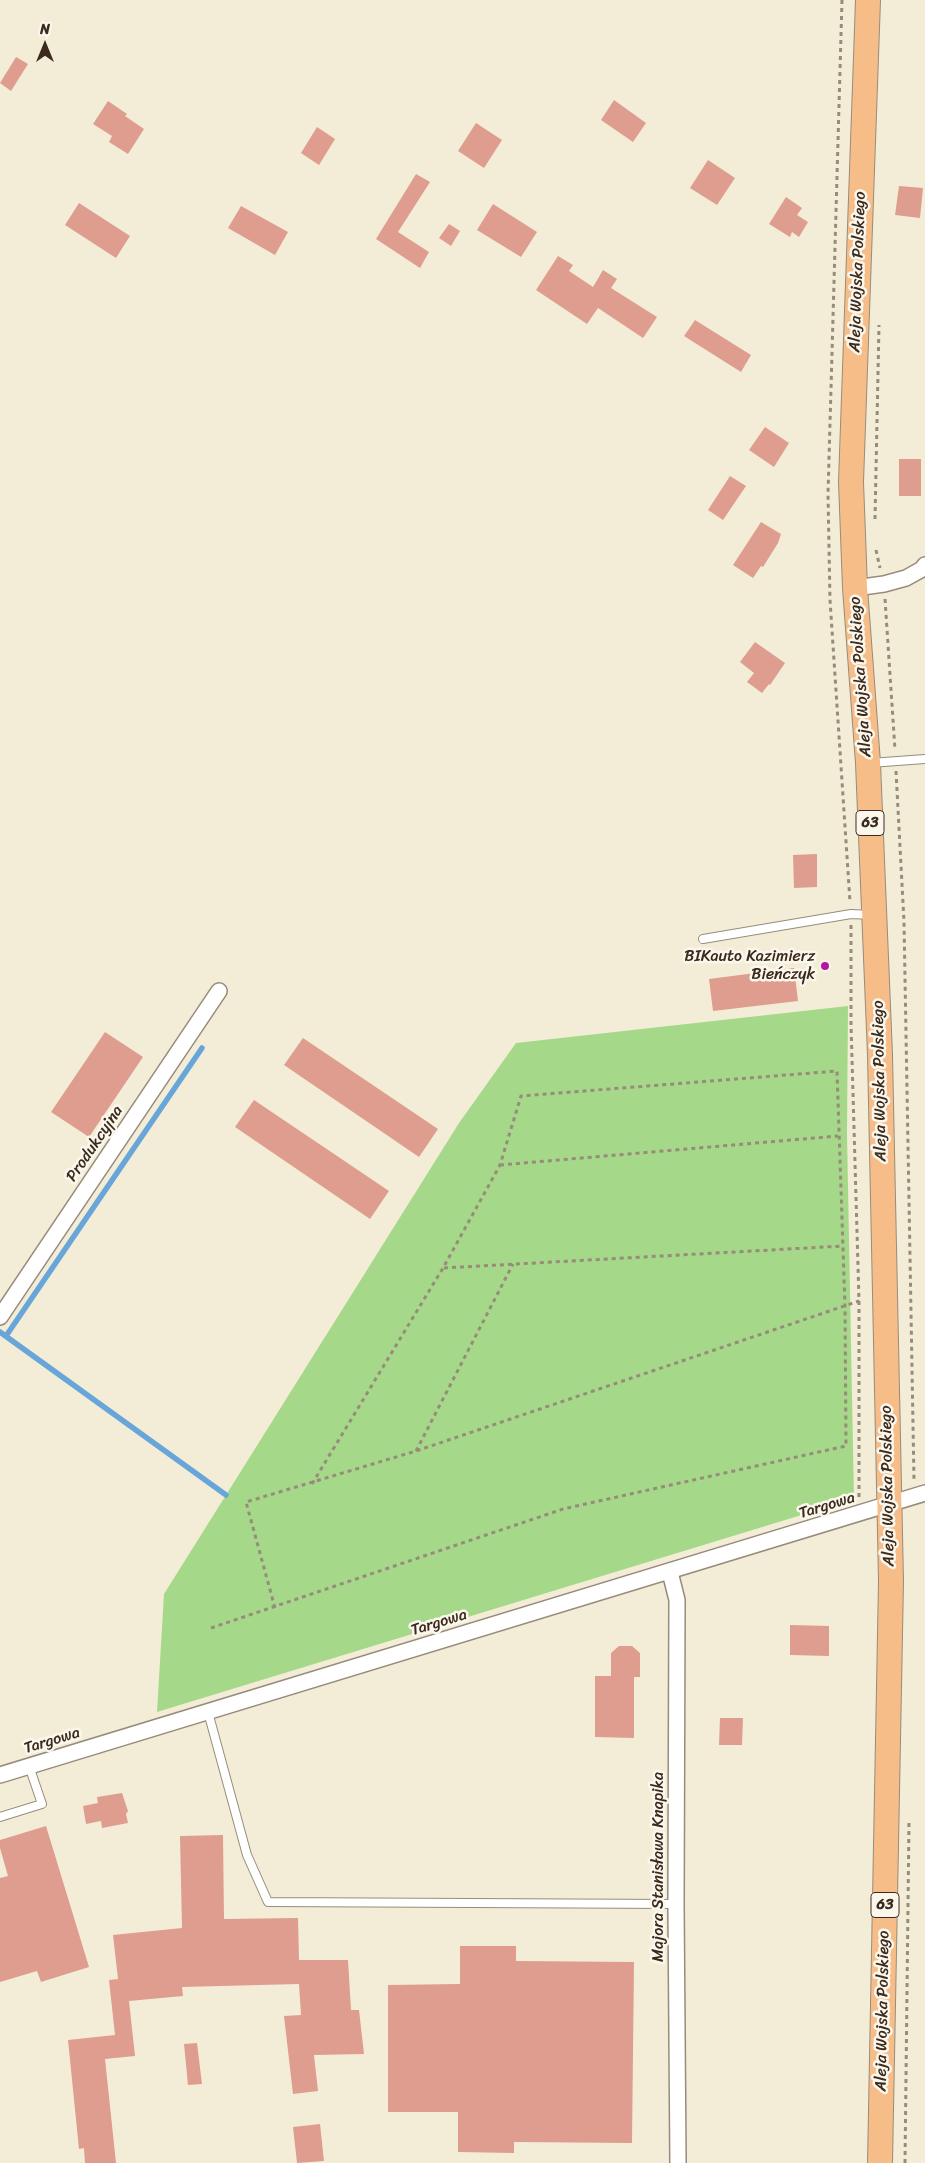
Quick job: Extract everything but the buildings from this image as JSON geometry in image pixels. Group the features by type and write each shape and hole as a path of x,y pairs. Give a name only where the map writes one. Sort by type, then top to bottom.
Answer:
{"main road":[{"name":"Aleja Wojska Polskiego","path":"868,0 851,482 855,588 868,763 875,915 880,1065 890,1581 880,2163"}],"street":[{"path":"855,588 906,578 922,569 925,565"},
{"name":"Produkcyjna","path":"0,1317 219,991"},
{"name":"Targowa","path":"0,1775 859,1515 925,1493"},
{"name":"Majora Stanisława Knapika","path":"670,1572 677,1600 676,1904 678,2163"}],"lane":[{"path":"868,763 925,759"},
{"path":"704,939 851,914 875,915"},
{"path":"208,1712 247,1855 268,1902 676,1904"},
{"path":"0,1817 42,1804 29,1766"}],"path":[{"path":"842,0 829,397 828,532 830,600 851,914 851,1024 859,1301 859,1515"},
{"path":"211,1628 564,1509 846,1446 845,1307 837,1071 521,1096 500,1165 443,1268 312,1484"},
{"path":"500,1165 838,1136"},
{"path":"443,1268 843,1246"},
{"path":"416,1451 514,1263"},
{"path":"274,1608 246,1502 312,1484 416,1451 859,1301"}],"green space":[{"path":"848,1006 847,1134 854,1499 157,1712 164,1594 459,1123 516,1043"}],"waterway":[{"path":"6,1336 202,1048"},
{"path":"0,1332 226,1495"}],"place":[{"name":"BIKauto Kazimierz Bieńczyk","path":"825,966"}]}
